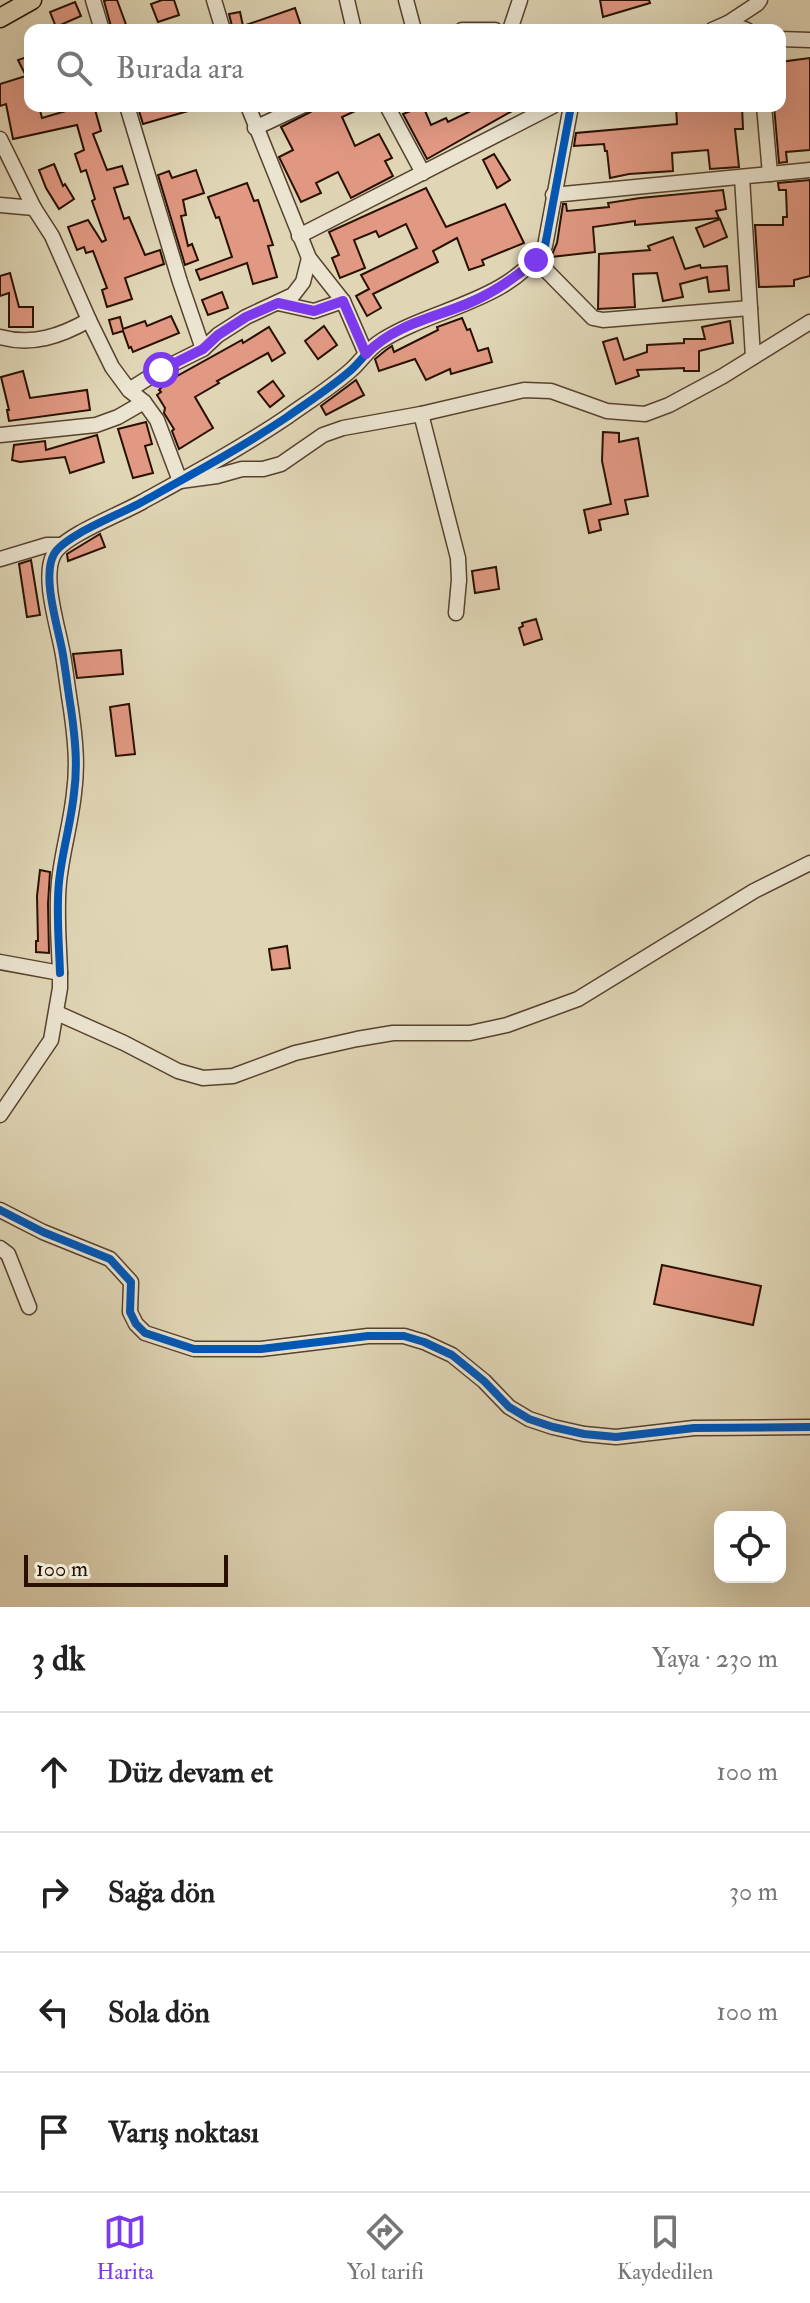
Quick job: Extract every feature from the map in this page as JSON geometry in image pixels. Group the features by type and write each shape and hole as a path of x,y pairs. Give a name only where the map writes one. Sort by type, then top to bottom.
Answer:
{"main road":[{"path":"0,18 32,0"}],"street":[{"path":"93,0 100,24"},
{"path":"214,0 221,24"},
{"path":"347,0 353,24"},
{"path":"406,0 412,24"},
{"path":"512,24 520,0"},
{"path":"728,23 760,0"},
{"path":"786,39 810,40"},
{"path":"129,112 203,349"},
{"path":"250,112 309,258 343,301 366,354"},
{"path":"390,112 423,173"},
{"path":"299,236 541,112"},
{"path":"0,1115 51,1040 57,1013 59,880 76,766 75,738 51,591 50,565 54,554 61,545 78,534 180,481 287,417 350,371 376,343 407,325 470,303 515,279 536,260 545,246 570,112"},
{"path":"765,112 770,174"},
{"path":"255,128 273,113"},
{"path":"0,139 34,208 52,236 112,367 157,420 180,481"},
{"path":"553,195 810,170"},
{"path":"742,177 753,357"},
{"path":"0,205 34,208"},
{"path":"129,390 203,349 246,317 293,295 303,282 309,258"},
{"path":"536,260 593,318 603,320 750,308"},
{"path":"278,303 314,311 343,301"},
{"path":"0,337 44,339 69,332 89,320"},
{"path":"180,481 242,469 263,469 281,464 323,435 343,428 524,390 551,391 607,411 645,414 669,405 723,376 810,322"},
{"path":"0,435 96,425 144,402"},
{"path":"421,414 458,558 456,613"},
{"path":"0,559 47,545 61,545"},
{"path":"57,1013 178,1071 203,1078 233,1076 295,1053 357,1039 393,1033 470,1033 507,1025 578,999 731,904 810,863"},
{"path":"0,962 60,973"},
{"path":"0,1210 43,1232 110,1259 131,1282 130,1312 136,1324 145,1333 194,1349 261,1349 368,1336 404,1336 452,1355 509,1407 529,1419 584,1434 616,1437 694,1428 810,1427"},
{"path":"0,1248 8,1254 29,1307"}],"building":[{"path":"117,0 126,24 110,24 104,1"},
{"path":"174,0 179,15 158,22 151,4"},
{"path":"600,0 649,0 650,3 603,17"},
{"path":"75,2 81,16 55,24 50,12"},
{"path":"295,8 300,24 249,24"},
{"path":"240,12 243,24 232,24 229,14"},
{"path":"24,58 24,72 18,60"},
{"path":"810,58 810,150 786,152 787,162 779,163 775,112 786,112 786,61"},
{"path":"24,77 24,112 40,112 42,118 62,112 96,112 101,131 93,134 107,170 122,166 128,184 114,188 124,219 129,217 145,255 160,250 164,264 125,278 132,299 107,307 102,290 107,288 93,251 86,253 84,247 77,250 68,227 88,220 102,242 106,240 92,201 95,199 86,170 81,172 75,154 84,150 77,125 13,139 6,104 0,106 0,84"},
{"path":"139,112 185,112 143,124"},
{"path":"310,112 353,112 342,117 355,146 379,134 392,158 385,161 393,176 351,198 338,172 316,183 321,193 301,202 279,157 293,150 281,127"},
{"path":"426,112 431,125 446,118 448,122 469,112 510,112 427,159 403,114"},
{"path":"676,112 742,112 743,129 735,129 739,167 710,169 708,150 672,153 673,171 610,178 604,144 574,146 576,133 677,124"},
{"path":"494,154 510,180 497,188 483,160"},
{"path":"54,164 63,186 65,184 74,199 59,209 39,170"},
{"path":"196,170 204,193 183,200 186,215 181,216 188,246 192,244 198,260 185,265 158,175 169,171 172,178"},
{"path":"810,180 810,276 794,280 794,286 759,287 755,225 783,225 783,217 787,217 786,190 779,190 778,183"},
{"path":"247,183 254,201 258,200 273,245 268,246 277,277 253,284 247,263 200,280 196,270 232,257 219,217 216,218 208,197"},
{"path":"426,188 446,227 505,204 524,243 482,260 484,265 469,270 457,238 433,251 438,262 373,294 381,308 367,316 356,296 369,289 361,275 417,248 406,224 379,237 376,231 354,240 365,268 340,278 332,258 339,255 329,232"},
{"path":"723,190 726,209 716,211 719,218 635,225 635,221 593,227 595,252 551,257 557,243 563,204 566,204 567,211 609,207 608,203 640,198"},
{"path":"720,219 727,237 704,247 696,228"},
{"path":"673,237 685,269 700,265 701,268 727,266 729,290 709,292 707,277 680,284 683,297 663,301 657,273 633,274 635,307 598,309 599,254 650,250 648,246"},
{"path":"10,273 19,307 33,307 33,327 9,327 9,293 0,296 0,276"},
{"path":"222,292 228,308 208,315 202,300"},
{"path":"171,316 179,333 133,352 123,331 113,334 109,320 120,317 123,329 145,321 147,326"},
{"path":"462,318 478,351 488,348 492,362 451,374 450,369 426,380 415,359 379,371 375,359 392,346 394,352 438,330 437,327"},
{"path":"730,321 733,343 699,351 699,371 684,371 684,368 637,370 639,376 616,384 603,342 617,338 624,360 647,352 647,345 705,339 702,327"},
{"path":"324,326 337,345 318,359 305,341"},
{"path":"269,327 285,353 272,361 268,353 195,397 213,428 179,449 172,431 174,429 157,395 161,392 161,385"},
{"path":"23,371 30,398 87,390 90,410 9,421 1,377"},
{"path":"356,380 364,395 326,415 321,406"},
{"path":"273,381 284,396 270,407 258,392"},
{"path":"146,422 152,444 145,446 153,473 133,478 118,429"},
{"path":"603,432 619,433 619,442 638,438 648,496 625,500 628,514 599,520 601,530 589,533 584,510 611,504 602,461"},
{"path":"97,435 104,462 70,473 65,457 20,462 12,460 14,445 45,441 46,450"},
{"path":"100,534 105,547 68,561 67,554"},
{"path":"31,560 40,615 27,617 19,564"},
{"path":"496,567 499,589 475,593 472,571"},
{"path":"536,619 542,639 524,645 519,628 523,626 522,623"},
{"path":"121,650 123,674 77,678 73,654"},
{"path":"129,704 135,754 116,756 110,707"},
{"path":"40,870 50,872 49,953 36,952"},
{"path":"287,946 290,968 272,970 269,949"},
{"path":"662,1265 761,1286 753,1325 654,1304"}],"cycle path":[{"path":"60,973 58,893 73,804 76,762 65,668 50,589 50,564 54,554 81,532 133,507 270,428 336,382 381,341 402,329 491,292 529,265 545,246 570,112"},
{"path":"0,1210 43,1232 110,1259 131,1282 130,1312 136,1324 145,1333 194,1349 261,1349 368,1336 404,1336 452,1355 509,1407 529,1419 584,1434 616,1437 694,1428 810,1427"}],"route":[{"path":"161,370 203,349 246,317 278,303 314,311 343,301 366,354 376,343 407,325 470,303 515,279 536,260"}]}
